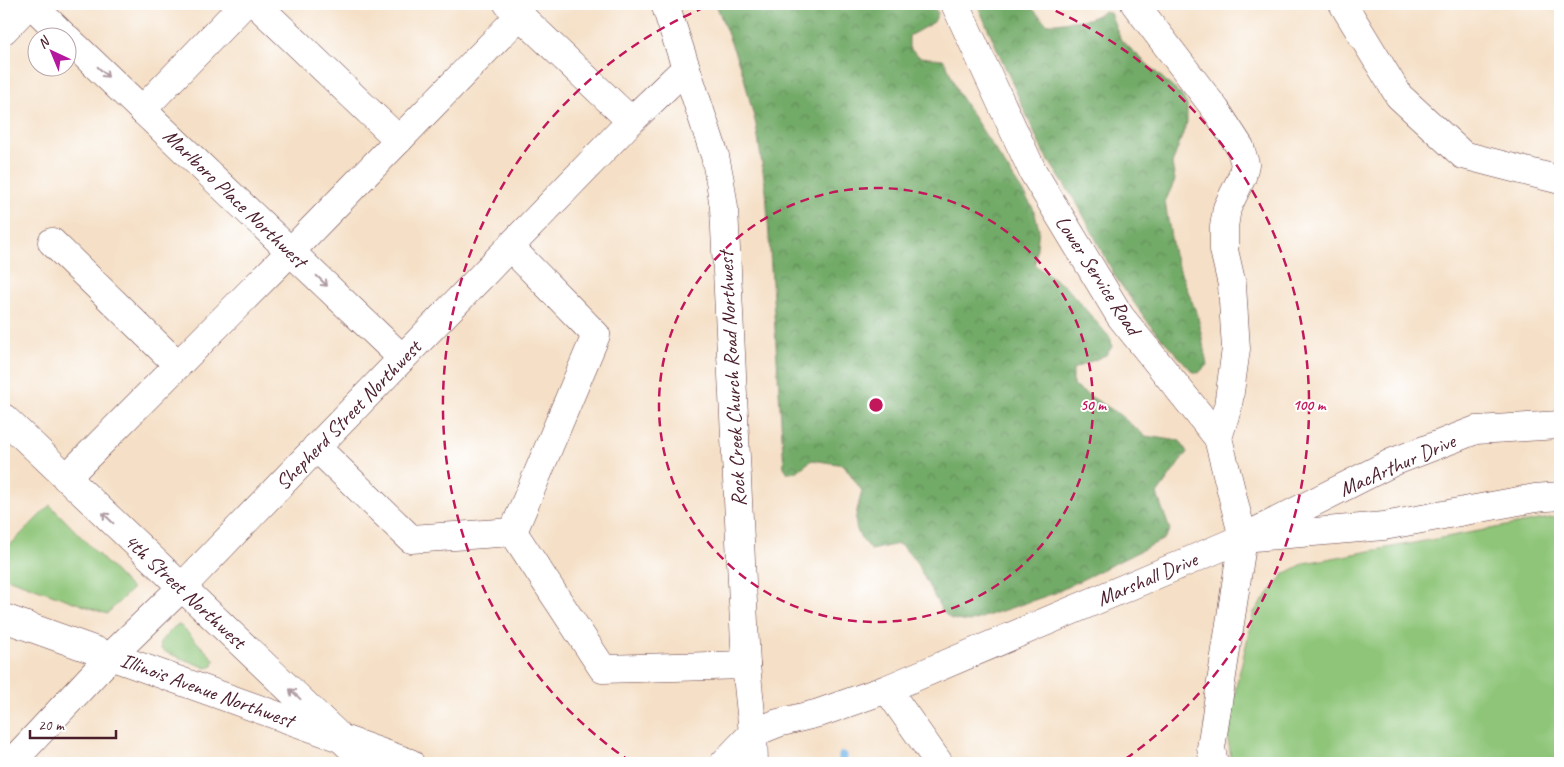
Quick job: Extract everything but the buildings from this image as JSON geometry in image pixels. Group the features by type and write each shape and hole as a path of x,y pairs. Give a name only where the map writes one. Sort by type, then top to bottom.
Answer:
{"street":[{"path":"4,30 30,4"},
{"name":"Marlboro Place Northwest","path":"30,4 56,28"},
{"path":"142,110 244,4"},
{"path":"256,4 399,140"},
{"name":"Rock Creek Church Road Northwest","path":"665,4 715,156 724,208 746,665 754,763"},
{"name":"Lower Service Road","path":"956,4 1033,172 1043,189 1120,316 1218,438 1243,538"},
{"path":"1135,4 1216,110 1240,148 1246,164 1242,178 1228,208 1224,227 1224,250 1232,285 1236,349 1228,406 1218,438"},
{"path":"1343,4 1399,96 1463,155 1560,180"},
{"path":"66,478 399,140 514,9 631,121"},
{"name":"Marlboro Place Northwest","path":"78,49 402,358"},
{"name":"Shepherd Street Northwest","path":"11,763 111,656 181,588 631,121 686,68"},
{"path":"52,242 178,365"},
{"path":"510,247 596,335 513,532"},
{"name":"4th Street Northwest","path":"4,418 367,763"},
{"name":"MacArthur Drive","path":"1243,538 1393,462 1476,430 1560,425"},
{"path":"316,447 411,539 513,532"},
{"name":"Marshall Drive","path":"753,733 778,722 819,713 887,690 1243,538 1384,526 1535,498 1560,496"},
{"path":"513,532 603,669 746,665"},
{"path":"1214,763 1210,748 1243,538"},
{"name":"Illinois Avenue Northwest","path":"4,618 410,763"},
{"path":"887,690 939,763"},
{"path":"724,763 753,733"}],"green space":[{"path":"716,4 931,4 938,13 934,22 909,36 909,48 920,57 943,59 958,93 1033,208 1039,228 1035,265 1067,288 1111,339 1112,347 1106,355 1073,369 1073,386 1116,412 1145,436 1180,441 1187,452 1157,494 1170,530 1164,539 1055,593 969,622 951,619 942,611 915,560 904,548 898,544 871,550 859,535 856,516 862,491 844,465 812,460 796,472 788,473 784,467 766,191 756,125 743,74"},
{"path":"977,4 1028,4 1047,24 1089,19 1105,11 1110,13 1121,40 1182,96 1187,105 1187,122 1172,164 1175,180 1165,202 1174,255 1198,317 1207,365 1199,373 1193,372 1153,329 1116,278 1079,207 1043,152"},
{"path":"50,505 132,589 107,614 4,577 4,551"},
{"path":"1560,517 1560,763 1232,763 1226,729 1254,612 1284,574 1305,563"},
{"path":"178,625 214,659 213,666 207,668 161,649 160,642"}],"waterway":[{"path":"843,756 843,763"}]}
